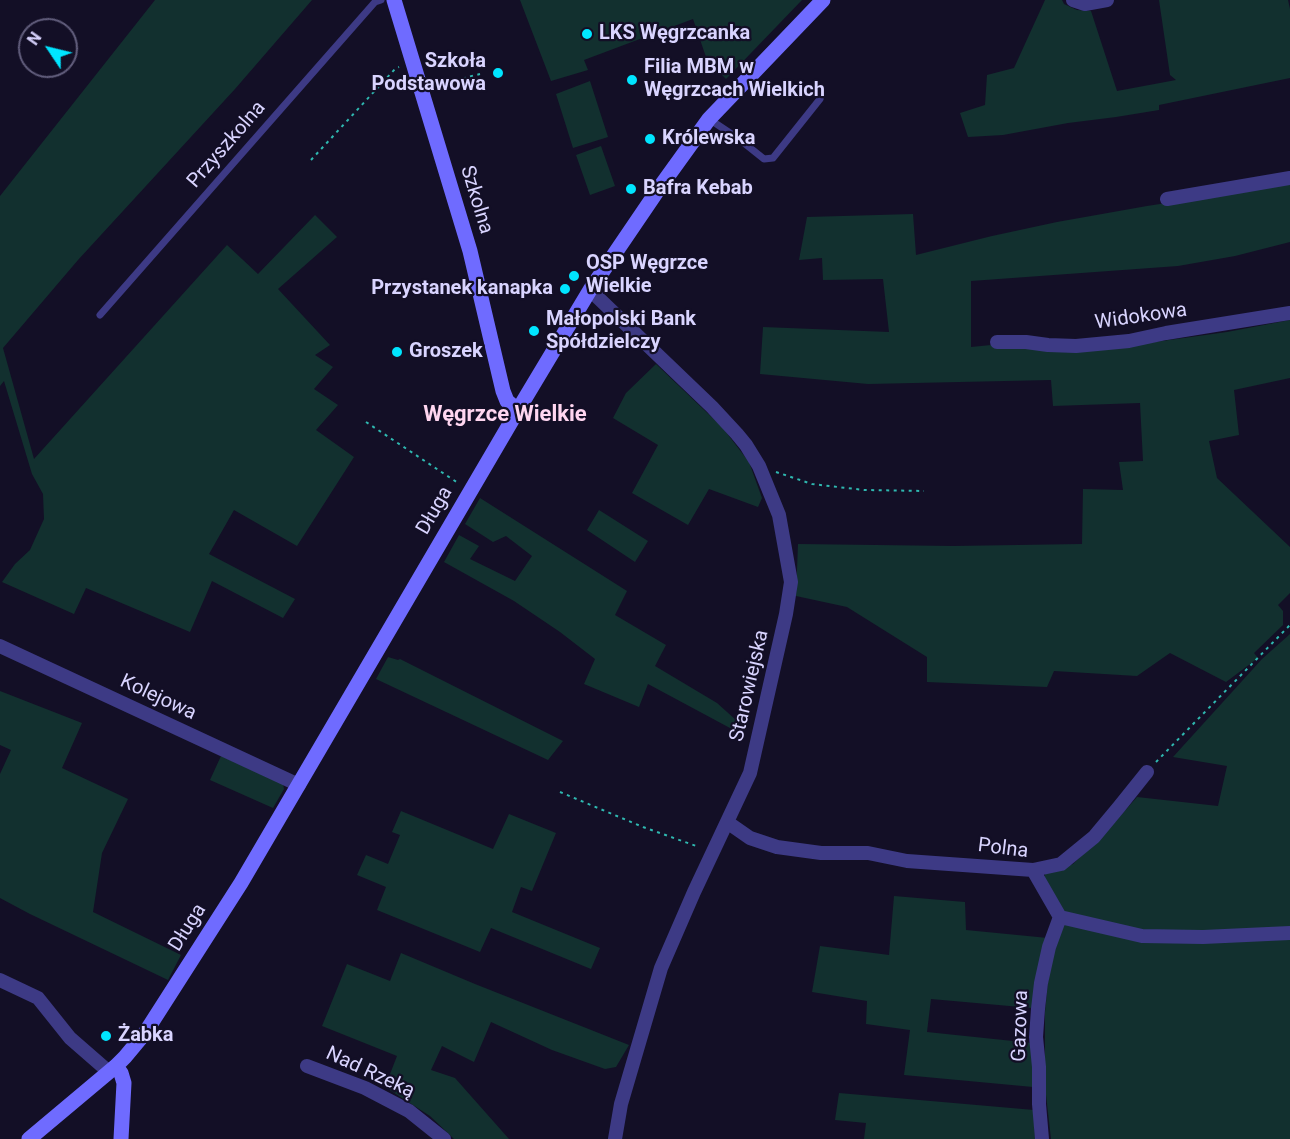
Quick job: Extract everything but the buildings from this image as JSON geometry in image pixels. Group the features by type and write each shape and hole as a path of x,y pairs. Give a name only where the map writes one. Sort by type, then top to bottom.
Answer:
{"street":[{"name":"Szkolna","path":"394,0 470,252 503,391 507,401 518,410"},
{"name":"Długa","path":"29,1139 112,1069 139,1041 236,892 590,290 709,119 823,0"},
{"path":"1073,0 1084,4 1107,0"},
{"path":"1167,199 1290,178"},
{"name":"Starowiejska","path":"590,290 737,434 759,466 779,515 791,582 786,614 750,773 662,968 621,1104 615,1139"},
{"name":"Widokowa","path":"997,342 1076,346 1129,341 1290,313"},
{"name":"Kolejowa","path":"0,646 299,785"},
{"path":"1033,870 1061,864 1094,837 1146,772"},
{"name":"Polna","path":"727,822 750,838 788,848 821,853 868,853 907,861 1033,870 1060,917"},
{"path":"1060,917 1142,936 1203,937 1290,933"},
{"name":"Gazowa","path":"1042,1139 1036,1038 1038,1009 1049,947 1060,917"},
{"path":"0,980 38,998 70,1038 121,1073 124,1083 121,1139"},
{"name":"Nad Rzeką","path":"307,1066 365,1088 409,1111 444,1139"}],"lane":[{"name":"Przyszkolna","path":"100,315 375,2 381,0"},
{"path":"709,119 740,139 764,159 773,158 820,99"}],"path":[{"path":"311,160 395,69 413,63"},
{"path":"441,84 480,74"},
{"path":"366,422 471,492"},
{"path":"759,466 812,484 864,490 924,491"},
{"path":"1146,772 1290,625"},
{"path":"560,792 643,827 713,852"}],"green space":[{"path":"155,0 312,0 235,89 78,260 3,348 34,459 227,245 258,274 315,215 337,237 278,289 330,345 315,355 333,367 314,389 338,405 316,430 354,457 297,546 234,510 209,554 295,599 283,618 212,581 190,632 86,588 74,614 2,582 15,564 30,550 44,519 43,494 32,474 4,381 0,386 0,196"},
{"path":"520,0 802,0 726,79 707,60 693,19 584,60 588,70 551,81"},
{"path":"1045,0 1062,0 1064,4 1077,10 1091,11 1117,91 1176,80 1170,75 1159,0 1288,0 1290,78 1159,105 1159,110 1003,135 968,137 960,113 985,105 987,75 1014,68"},
{"path":"590,81 608,137 573,148 556,94"},
{"path":"601,146 615,186 590,195 576,155"},
{"path":"1290,184 1290,242 1235,256 1178,266 971,281 971,347 991,345 1043,349 1104,349 1227,332 1290,320 1290,378 1234,390 1239,435 1209,441 1217,478 1290,547 1290,593 1278,605 1283,611 1283,625 1254,653 1258,658 1226,682 1170,653 1137,676 1054,671 1047,687 927,682 927,657 847,607 796,596 798,544 953,546 1082,544 1083,489 1123,490 1119,462 1143,461 1140,403 1053,406 1051,380 868,384 760,374 763,327 889,332 883,279 823,280 822,258 799,260 807,217 913,214 916,255 1057,222"},
{"path":"656,364 722,427 749,462 762,498 758,507 709,489 688,525 632,493 658,445 613,418 626,393"},
{"path":"480,498 627,591 615,615 666,645 655,666 717,703 746,729 743,735 648,684 639,707 584,684 595,659 514,601 444,562 459,535 479,546 470,559 515,581 532,556 506,536 493,542 465,524"},
{"path":"599,510 648,541 635,562 587,530"},
{"path":"1290,634 1290,1139 1051,1139 1045,1086 1045,1012 1050,962 1065,919 1043,881 1045,874 1073,864 1137,797 1218,806 1227,766 1173,757 1262,659"},
{"path":"388,657 400,659 563,741 548,760 376,679"},
{"path":"0,691 82,723 62,768 128,799 102,853 93,912 181,955 168,980 0,898 0,774 11,750 0,745"},
{"path":"221,756 283,784 284,789 273,808 210,780"},
{"path":"401,811 493,849 509,814 556,833 532,891 521,887 512,912 600,948 591,969 491,928 480,952 377,910 386,887 357,875 366,855 388,864 400,835 392,832"},
{"path":"894,896 965,902 966,930 1048,938 1032,1008 931,999 927,1032 1032,1043 1033,1087 904,1075 910,1030 866,1024 867,1001 812,992 820,946 889,955"},
{"path":"401,953 629,1045 616,1067 605,1069 552,1050 491,1022 474,1062 442,1046 431,1070 455,1078 509,1139 454,1139 430,1116 385,1087 397,1056 322,1026 347,964 390,981"},
{"path":"839,1093 1034,1110 1035,1139 864,1139 866,1123 835,1120"}],"place":[{"name":"LKS Węgrzcanka","path":"587,34"},
{"name":"Szkoła Podstawowa","path":"498,73"},
{"name":"Filia MBM w Węgrzcach Wielkich","path":"632,80"},
{"name":"Królewska","path":"650,139"},
{"name":"Bafra Kebab","path":"631,189"},
{"name":"OSP Węgrzce Wielkie","path":"574,276"},
{"name":"Przystanek kanapka","path":"565,289"},
{"name":"Małopolski Bank Spółdzielczy","path":"534,331"},
{"name":"Groszek","path":"397,352"},
{"name":"Żabka","path":"106,1036"}],"district":[{"name":"Węgrzce Wielkie","path":"505,415"}]}
